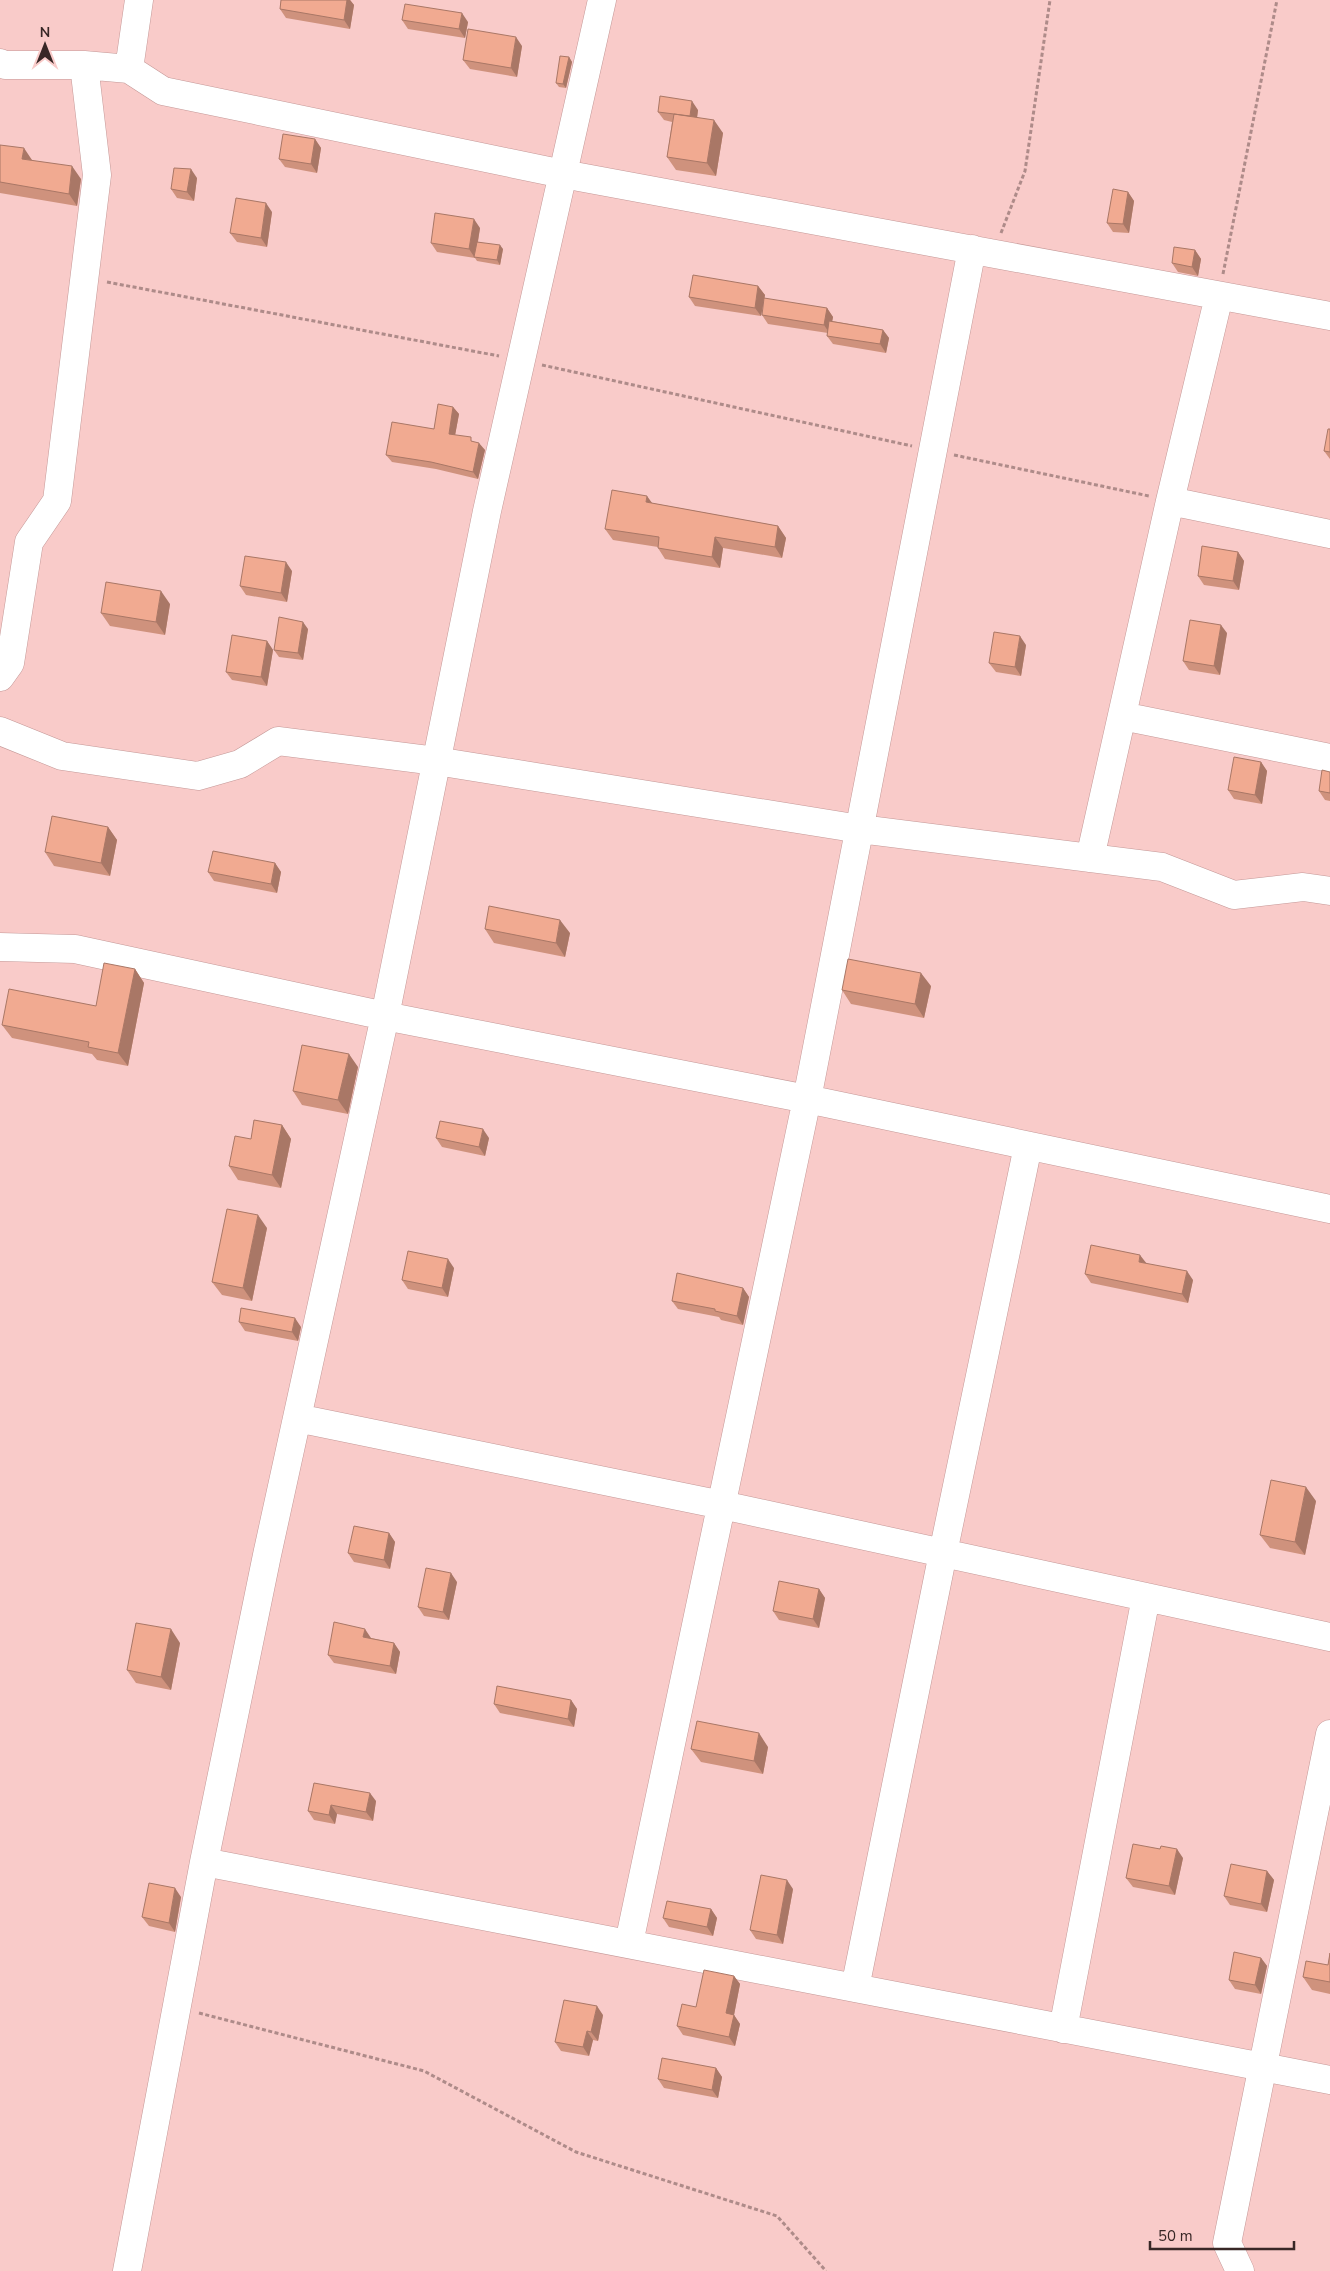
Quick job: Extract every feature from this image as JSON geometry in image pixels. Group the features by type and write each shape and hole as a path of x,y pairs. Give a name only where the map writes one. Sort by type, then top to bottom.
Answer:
{"street":[{"path":"129,69 139,0"},
{"path":"127,2271 204,1862 297,1418 385,1016 487,511 602,0"},
{"path":"0,63 5,65 84,65 129,69 163,91 563,174 1330,316"},
{"path":"0,677 10,663 29,542 57,501 97,175 84,65"},
{"path":"629,1943 807,1099 933,450 983,251"},
{"path":"1090,858 1170,501 1219,296"},
{"path":"1170,501 1330,534"},
{"path":"1122,716 1330,758"},
{"path":"0,731 62,756 198,776 240,764 278,740 436,760 860,829 1162,867 1234,895 1303,887 1330,891"},
{"path":"0,947 75,949 385,1016 807,1099 1330,1209"},
{"path":"855,1988 1028,1146"},
{"path":"297,1418 722,1505 1330,1637"},
{"path":"1063,2029 1146,1597"},
{"path":"1240,2271 1227,2243 1330,1734"},
{"path":"204,1862 1330,2080"}],"path":[{"path":"983,251 1025,171 1050,0"},
{"path":"1219,296 1277,0"},
{"path":"84,278 521,360 1170,501"},
{"path":"177,2007 424,2072 576,2152 777,2216 826,2271"}],"building":[{"path":"281,0 347,0 344,20 280,9"},
{"path":"405,4 462,13 459,29 402,20"},
{"path":"468,29 516,37 511,68 463,60"},
{"path":"560,56 569,57 563,84 556,83"},
{"path":"660,96 692,101 690,116 658,112"},
{"path":"674,114 714,120 707,163 667,157"},
{"path":"283,134 315,139 311,164 279,159"},
{"path":"0,145 24,148 22,159 72,166 69,194 0,182"},
{"path":"174,168 191,169 187,192 171,189"},
{"path":"1113,189 1128,192 1123,224 1107,223"},
{"path":"236,198 266,203 261,238 230,233"},
{"path":"435,213 474,219 469,249 431,243"},
{"path":"477,242 500,245 497,260 474,257"},
{"path":"1174,247 1195,250 1192,267 1172,263"},
{"path":"693,275 758,286 755,308 689,297"},
{"path":"764,298 827,308 824,325 762,315"},
{"path":"829,321 883,330 880,344 827,336"},
{"path":"438,404 453,407 449,434 471,437 471,441 479,443 473,472 431,462 386,455 392,422 434,429"},
{"path":"1328,429 1330,429 1330,452 1324,451"},
{"path":"612,490 647,496 646,502 778,526 775,547 715,537 712,557 658,548 659,537 605,529"},
{"path":"1202,546 1238,552 1233,581 1198,576"},
{"path":"245,556 286,562 281,593 240,586"},
{"path":"106,582 161,591 156,622 101,613"},
{"path":"279,617 303,622 298,653 274,650"},
{"path":"1190,620 1221,625 1214,666 1183,661"},
{"path":"994,632 1020,636 1015,667 989,663"},
{"path":"232,635 267,641 261,677 226,672"},
{"path":"1234,757 1261,762 1255,795 1228,790"},
{"path":"1322,770 1330,772 1330,793 1319,791"},
{"path":"52,816 108,827 101,863 45,852"},
{"path":"213,851 275,863 271,884 208,872"},
{"path":"489,906 560,920 556,943 485,929"},
{"path":"848,959 921,973 915,1004 842,990"},
{"path":"104,963 135,969 118,1053 88,1047 89,1042 2,1025 9,989 96,1006"},
{"path":"302,1045 349,1054 338,1100 293,1091"},
{"path":"254,1120 282,1125 272,1175 229,1166 235,1136 251,1139"},
{"path":"440,1121 483,1129 479,1147 436,1138"},
{"path":"227,1209 258,1215 243,1288 212,1282"},
{"path":"1091,1245 1140,1255 1139,1262 1187,1271 1182,1294 1085,1274"},
{"path":"408,1251 448,1259 442,1288 402,1280"},
{"path":"677,1273 743,1288 737,1316 715,1311 715,1309 672,1301"},
{"path":"241,1308 295,1318 292,1332 239,1322"},
{"path":"1271,1480 1306,1487 1295,1542 1260,1535"},
{"path":"354,1526 389,1533 384,1560 348,1553"},
{"path":"426,1568 451,1573 443,1612 418,1607"},
{"path":"779,1581 819,1589 813,1619 773,1611"},
{"path":"334,1622 365,1629 363,1637 394,1643 390,1666 328,1655"},
{"path":"136,1623 171,1629 161,1677 127,1670"},
{"path":"497,1686 571,1700 568,1719 494,1704"},
{"path":"697,1721 759,1733 754,1761 691,1749"},
{"path":"314,1783 370,1793 366,1812 331,1805 329,1815 308,1811"},
{"path":"1133,1844 1160,1849 1161,1846 1177,1849 1169,1886 1126,1878"},
{"path":"1231,1864 1267,1871 1261,1904 1224,1896"},
{"path":"761,1875 787,1880 777,1935 750,1930"},
{"path":"149,1883 175,1888 169,1923 142,1917"},
{"path":"667,1901 711,1909 707,1927 663,1918"},
{"path":"1234,1952 1261,1958 1255,1985 1229,1980"},
{"path":"1330,1953 1330,1982 1303,1977 1306,1961 1328,1965"},
{"path":"704,1970 734,1976 726,2013 734,2015 729,2037 677,2026 682,2004 696,2007"},
{"path":"564,2000 597,2006 591,2032 587,2031 583,2047 555,2042"},
{"path":"662,2058 716,2068 712,2090 658,2079"}]}
